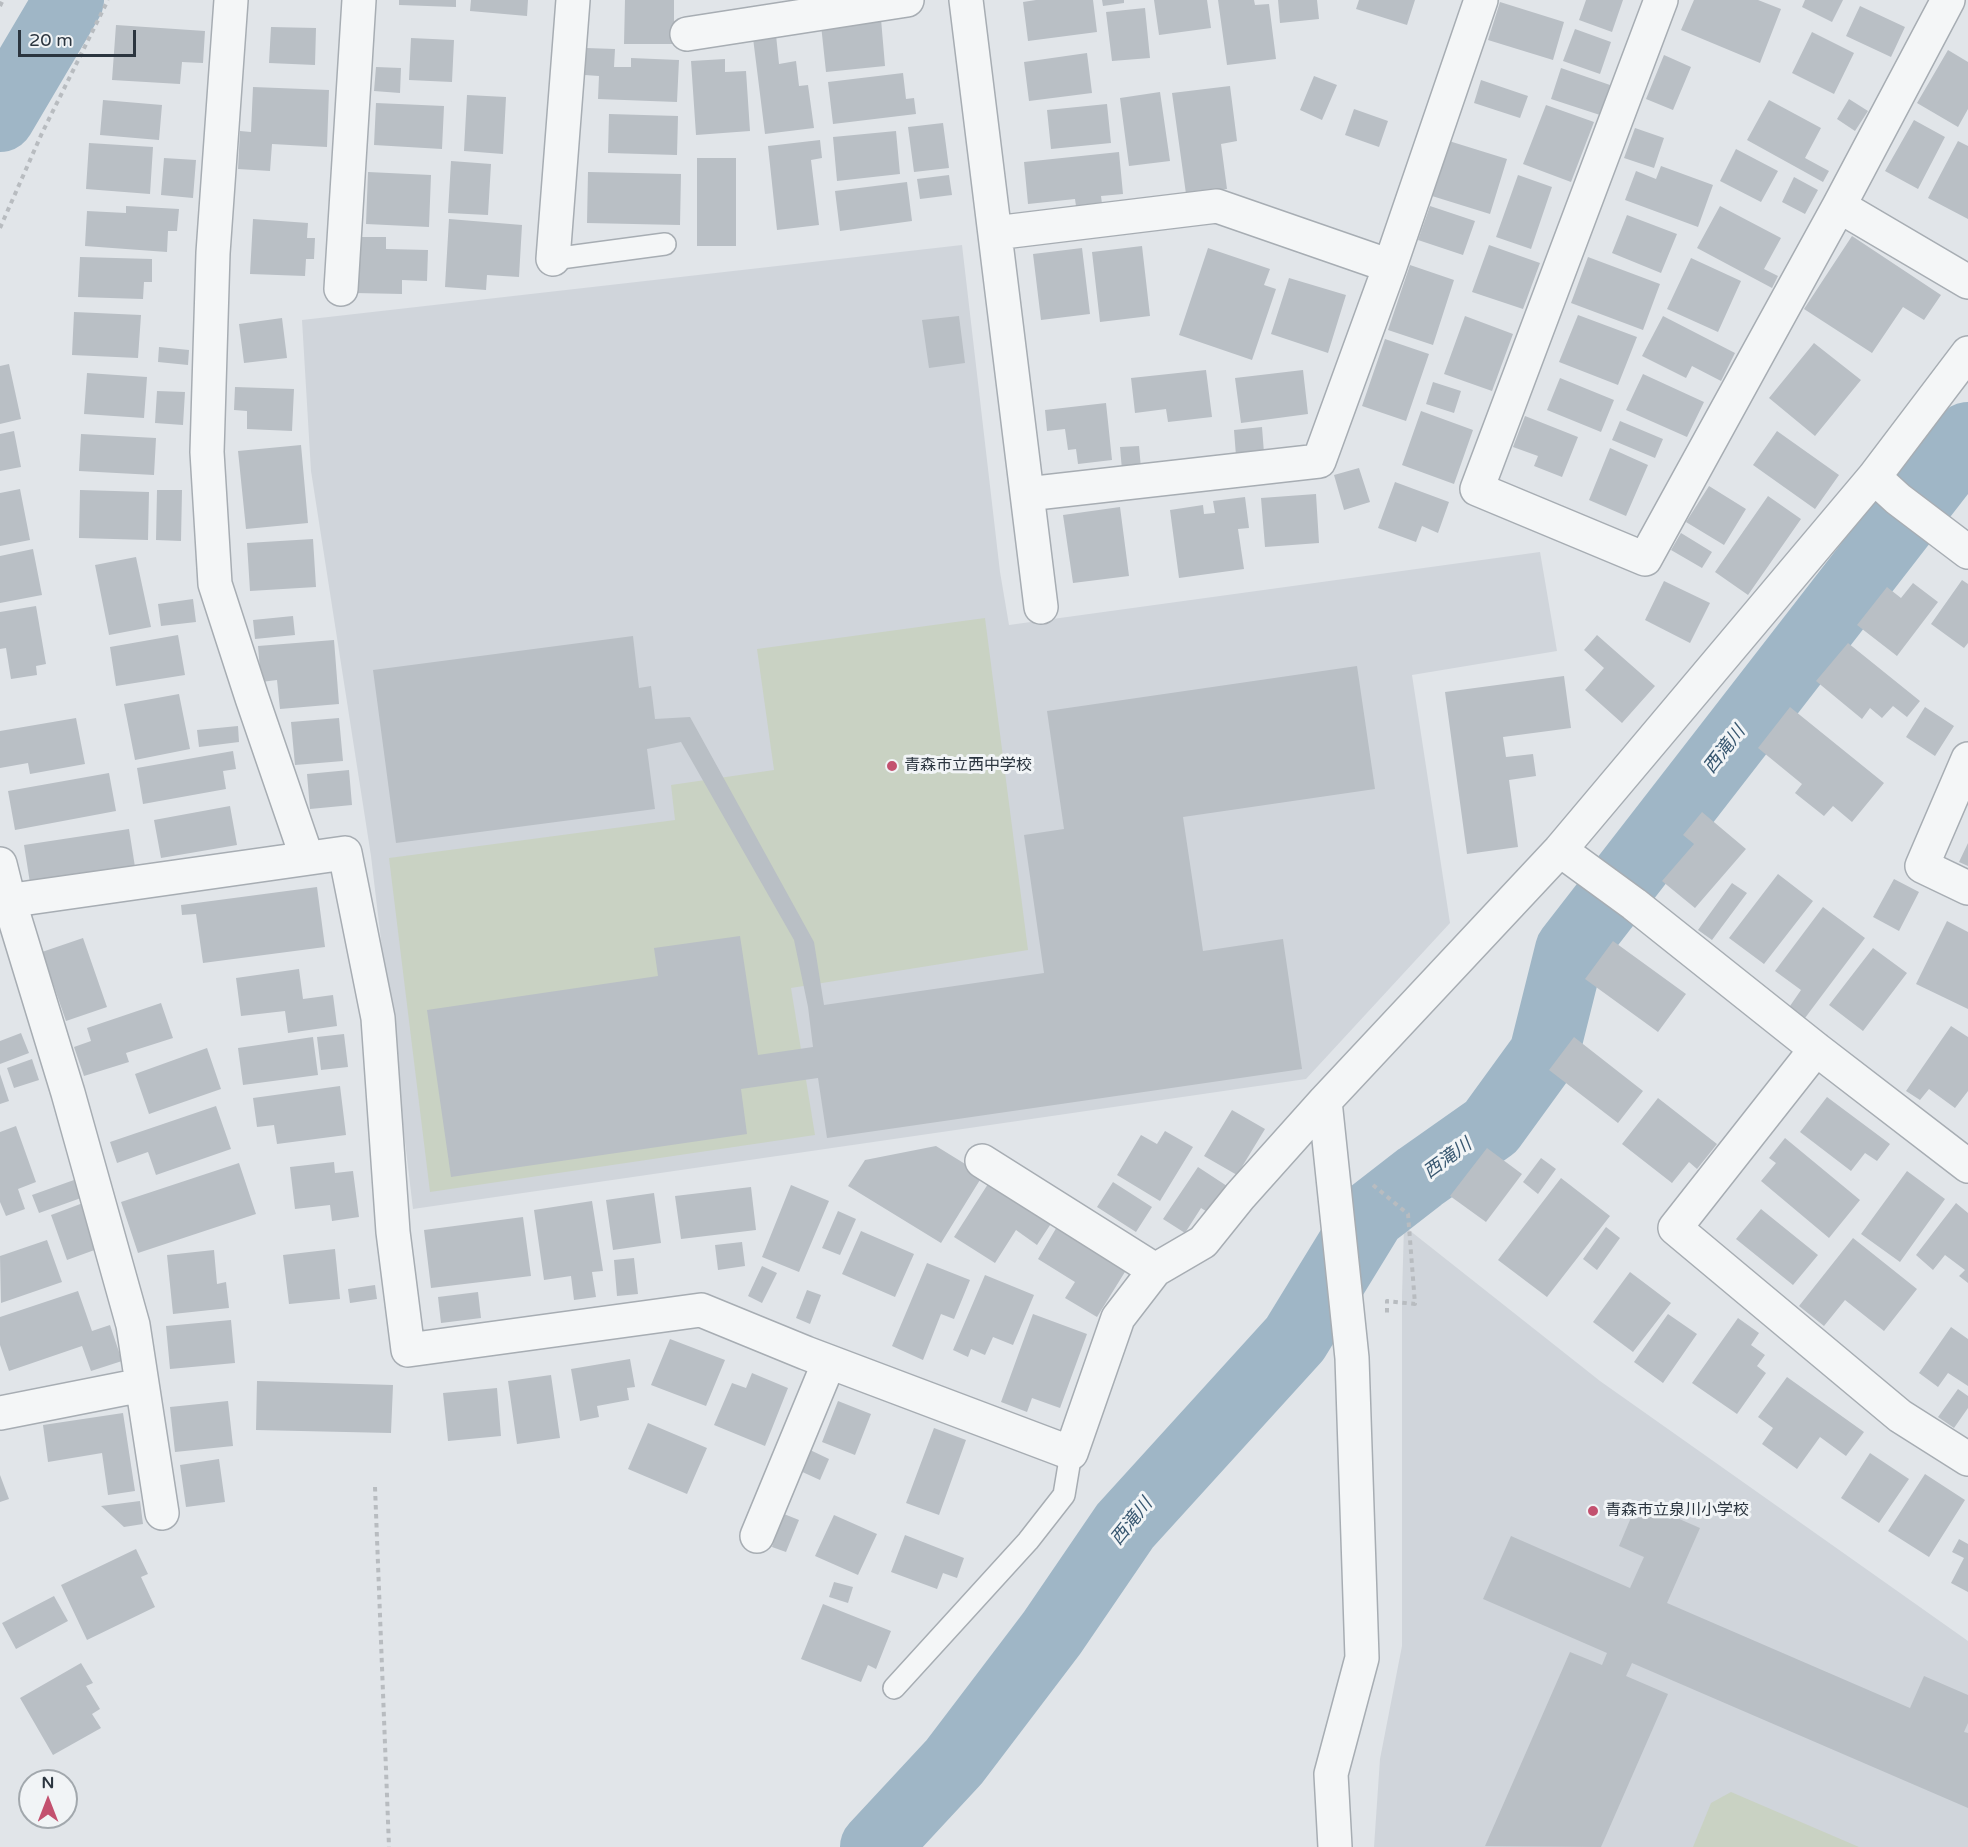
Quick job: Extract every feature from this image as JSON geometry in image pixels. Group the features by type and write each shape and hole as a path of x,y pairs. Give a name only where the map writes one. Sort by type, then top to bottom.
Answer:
{"street":[{"path":"231,0 213,253 207,452 215,584 307,858"},
{"path":"341,289 359,0"},
{"path":"553,259 573,0"},
{"path":"687,34 907,0"},
{"path":"966,0 1041,607"},
{"path":"1027,494 1319,461 1390,266 1481,0"},
{"path":"1661,0 1477,489 1645,559 1839,206 1948,0"},
{"path":"1964,0 1968,2"},
{"path":"995,232 1217,206 1390,266"},
{"path":"1839,206 1968,282"},
{"path":"4,901 345,853 378,1018 393,1232 408,1350 701,1310 829,1362 1071,1454 1118,1318 1155,1270 1203,1242 1240,1196 1325,1101 1560,850 1874,477 1968,353"},
{"path":"1874,477 1898,499 1968,552"},
{"path":"1968,759 1922,866 1968,888"},
{"path":"1560,850 1634,904 1968,1166"},
{"path":"0,864 4,901 68,1093 130,1314 162,1513"},
{"path":"1816,1049 1675,1228 1900,1416 1968,1458"},
{"path":"1325,1101 1352,1358 1362,1658 1331,1774 1335,1847"},
{"path":"982,1161 1155,1270"},
{"path":"757,1536 829,1362"},
{"path":"0,1413 142,1385"}],"lane":[{"path":"553,259 665,244"},
{"path":"894,1688 1028,1541 1064,1495 1071,1454"}],"path":[{"path":"0,6 3,0"},
{"path":"0,228 42,134 108,0"},
{"path":"1373,1186 1408,1214"},
{"path":"375,1487 389,1847"}],"shaded area":[{"name":"青森市立西中学校","path":"962,245 1000,572 1009,625 1540,552 1557,651 1412,675 1450,923 1306,1079 413,1209 371,856 311,471 302,320"},
{"name":"青森市立泉川小学校","path":"1404,1226 1600,1381 1968,1641 1968,1847 1374,1847 1380,1759 1402,1646"}],"green space":[{"path":"985,618 1028,950 791,988 815,1135 430,1192 389,858 675,820 671,785 774,770 757,649"},
{"path":"1731,1792 1859,1847 1693,1847 1711,1803"}],"building":[{"path":"399,0 456,0 456,7 399,5"},
{"path":"471,0 528,0 527,16 470,11"},
{"path":"625,0 674,0 674,44 624,44"},
{"path":"1093,0 1097,32 1028,41 1023,2"},
{"path":"1102,0 1124,0 1124,3 1103,6"},
{"path":"1154,0 1207,0 1211,28 1159,35"},
{"path":"1218,0 1254,0 1255,5 1269,4 1276,59 1227,65"},
{"path":"1278,0 1317,0 1319,19 1280,23"},
{"path":"1359,0 1415,0 1407,25 1356,9"},
{"path":"1586,0 1623,0 1612,32 1579,20"},
{"path":"1694,0 1758,0 1781,9 1760,63 1681,30"},
{"path":"1805,0 1843,0 1832,22 1802,7"},
{"path":"1500,2 1564,22 1553,60 1488,40"},
{"path":"1860,6 1905,27 1891,57 1846,36"},
{"path":"1145,8 1150,58 1112,61 1106,12"},
{"path":"881,19 885,66 826,72 821,25"},
{"path":"116,25 205,31 203,63 182,62 180,84 112,80"},
{"path":"271,27 316,28 315,65 269,63"},
{"path":"1575,29 1611,42 1600,74 1563,61"},
{"path":"1812,32 1854,53 1834,94 1792,73"},
{"path":"776,35 779,64 796,61 799,86 808,85 814,128 765,134 753,38"},
{"path":"411,38 454,40 452,82 409,80"},
{"path":"586,48 615,49 614,67 631,67 631,58 679,60 677,102 598,99 599,76 585,75"},
{"path":"1948,50 1968,62 1968,109 1958,127 1917,103"},
{"path":"1087,53 1092,93 1029,101 1024,62"},
{"path":"1664,55 1691,67 1673,110 1646,99"},
{"path":"725,59 725,72 746,71 750,131 696,135 691,61"},
{"path":"376,67 401,68 400,93 374,91"},
{"path":"1561,68 1610,85 1600,115 1551,99"},
{"path":"903,73 906,99 914,98 916,114 833,124 828,82"},
{"path":"1314,76 1337,85 1322,120 1300,110"},
{"path":"1481,80 1528,96 1520,118 1474,103"},
{"path":"1230,86 1237,141 1221,144 1227,189 1186,194 1172,93"},
{"path":"253,87 329,90 327,147 272,144 270,171 238,169 240,131 251,132"},
{"path":"1160,92 1170,161 1129,166 1120,98"},
{"path":"467,95 506,97 503,154 464,151"},
{"path":"1849,99 1868,111 1855,131 1837,119"},
{"path":"103,100 162,105 159,140 100,135"},
{"path":"1769,100 1821,128 1805,158 1829,171 1823,182 1747,140"},
{"path":"376,103 444,106 442,149 374,145"},
{"path":"1107,104 1111,143 1051,149 1047,110"},
{"path":"1546,105 1594,122 1571,182 1523,164"},
{"path":"1354,109 1388,121 1379,147 1345,135"},
{"path":"609,114 678,116 677,155 608,153"},
{"path":"1914,120 1945,137 1918,189 1885,171"},
{"path":"943,123 949,168 914,172 908,127"},
{"path":"1635,128 1664,138 1654,168 1624,158"},
{"path":"896,131 900,174 837,181 833,137"},
{"path":"820,140 822,158 811,160 819,225 777,230 768,146"},
{"path":"1449,141 1507,159 1490,214 1432,196"},
{"path":"1958,141 1968,146 1968,219 1928,198"},
{"path":"89,143 153,147 150,194 86,189"},
{"path":"1736,149 1778,171 1761,202 1720,181"},
{"path":"1119,152 1123,194 1101,196 1102,204 1076,206 1075,199 1028,204 1024,162"},
{"path":"164,158 196,160 193,198 161,195"},
{"path":"697,158 736,158 736,246 697,246"},
{"path":"451,161 491,164 488,215 448,213"},
{"path":"1661,166 1713,185 1698,227 1625,200 1636,171 1656,179"},
{"path":"368,172 431,175 429,227 366,224"},
{"path":"588,172 681,174 680,225 587,223"},
{"path":"949,175 952,195 920,199 917,179"},
{"path":"1518,175 1552,187 1531,249 1496,237"},
{"path":"1794,177 1818,190 1805,214 1782,202"},
{"path":"907,182 912,221 840,231 835,191"},
{"path":"126,206 179,209 177,231 168,231 167,252 85,246 87,211 126,213"},
{"path":"1430,206 1475,221 1463,255 1418,240"},
{"path":"1720,206 1781,238 1764,269 1778,276 1772,288 1697,248"},
{"path":"1627,215 1677,234 1661,273 1612,253"},
{"path":"253,219 308,223 307,238 315,238 314,259 306,259 305,276 250,274"},
{"path":"449,219 522,225 519,277 487,275 486,290 445,287"},
{"path":"1852,236 1941,295 1924,320 1903,307 1872,353 1804,309"},
{"path":"356,237 386,237 386,249 428,250 427,281 402,280 402,294 355,293"},
{"path":"1489,245 1540,263 1523,309 1472,292"},
{"path":"1142,246 1150,316 1100,322 1092,252"},
{"path":"1082,248 1090,314 1041,320 1033,254"},
{"path":"1208,248 1270,269 1264,285 1276,289 1252,360 1179,335"},
{"path":"80,257 152,259 152,282 144,282 143,299 78,297"},
{"path":"1588,257 1660,284 1643,330 1571,303"},
{"path":"1691,258 1741,281 1718,332 1667,309"},
{"path":"1410,265 1454,280 1433,345 1388,330"},
{"path":"1289,278 1346,295 1328,353 1271,334"},
{"path":"74,312 141,315 138,358 72,355"},
{"path":"1578,315 1637,337 1618,385 1559,362"},
{"path":"959,316 965,363 929,368 922,320"},
{"path":"1465,316 1513,334 1492,391 1444,374"},
{"path":"1663,316 1735,353 1721,381 1692,366 1686,378 1642,356"},
{"path":"282,318 287,358 244,363 239,324"},
{"path":"1385,339 1429,354 1406,421 1362,406"},
{"path":"1814,343 1861,380 1815,436 1769,398"},
{"path":"159,347 189,350 188,365 158,362"},
{"path":"9,364 21,419 0,424 0,366"},
{"path":"1206,370 1212,417 1168,422 1166,409 1135,413 1131,378"},
{"path":"1303,370 1308,414 1241,423 1235,378"},
{"path":"87,373 147,377 144,418 84,414"},
{"path":"1643,374 1704,402 1687,437 1626,410"},
{"path":"1560,378 1614,400 1601,432 1547,410"},
{"path":"1433,382 1461,391 1454,413 1426,404"},
{"path":"235,387 294,389 292,431 247,429 247,411 234,410"},
{"path":"157,391 185,392 183,425 155,423"},
{"path":"1106,403 1112,460 1078,464 1076,449 1068,450 1065,429 1047,431 1045,410"},
{"path":"1421,411 1473,430 1454,484 1402,465"},
{"path":"1525,416 1578,437 1562,477 1534,466 1538,456 1513,447"},
{"path":"1620,421 1663,439 1655,458 1612,440"},
{"path":"1262,427 1264,453 1236,456 1234,430"},
{"path":"14,431 21,467 0,471 0,434"},
{"path":"1777,431 1839,475 1815,509 1753,465"},
{"path":"81,434 156,438 154,475 79,471"},
{"path":"301,445 308,523 246,529 238,451"},
{"path":"1139,446 1141,468 1122,470 1120,447"},
{"path":"1610,448 1648,465 1626,516 1589,500"},
{"path":"1359,468 1370,502 1344,510 1334,475"},
{"path":"1395,482 1449,502 1438,533 1422,526 1416,542 1378,528"},
{"path":"1709,486 1746,509 1724,545 1686,522"},
{"path":"20,489 30,540 0,546 0,493"},
{"path":"80,490 149,492 148,540 79,538"},
{"path":"157,490 182,490 181,541 156,540"},
{"path":"1316,494 1319,543 1265,547 1261,498"},
{"path":"1768,496 1801,519 1748,595 1715,572"},
{"path":"1245,497 1249,528 1238,529 1244,569 1179,578 1170,510 1203,505 1204,514 1215,513 1213,501"},
{"path":"1120,507 1129,576 1073,583 1063,515"},
{"path":"1681,533 1712,552 1702,568 1671,550"},
{"path":"313,539 316,587 250,591 247,543"},
{"path":"33,549 42,595 0,603 0,556"},
{"path":"136,557 151,627 109,635 95,565"},
{"path":"1962,580 1968,584 1968,643 1964,648 1931,624"},
{"path":"1664,581 1710,603 1690,643 1645,620"},
{"path":"1913,583 1938,602 1897,656 1857,625 1887,587 1901,598"},
{"path":"193,599 196,622 161,626 158,604"},
{"path":"36,606 46,664 36,666 37,675 11,679 6,648 0,649 0,612"},
{"path":"293,616 295,635 255,639 253,620"},
{"path":"178,635 185,675 116,686 110,647"},
{"path":"1597,635 1655,686 1622,723 1585,690 1604,668 1584,650"},
{"path":"633,636 639,688 651,686 655,719 690,717 814,942 824,1005 1044,973 1024,835 1064,829 1047,711 1357,666 1375,789 1183,817 1203,951 1283,939 1302,1069 827,1138 818,1078 741,1089 747,1134 451,1177 427,1010 658,976 654,948 740,936 758,1055 813,1047 808,1007 794,940 681,742 647,749 655,809 396,843 373,670"},
{"path":"334,640 339,704 280,709 277,680 261,682 258,646"},
{"path":"1848,643 1920,701 1907,717 1893,706 1882,718 1870,708 1862,719 1816,681"},
{"path":"1564,676 1571,728 1503,737 1506,757 1533,754 1536,776 1509,780 1518,847 1467,854 1445,692"},
{"path":"179,694 190,749 135,760 124,704"},
{"path":"1790,707 1884,783 1852,822 1833,806 1824,816 1795,793 1802,784 1758,748"},
{"path":"1925,707 1954,726 1935,756 1906,737"},
{"path":"76,718 85,764 30,774 28,763 0,768 0,731"},
{"path":"339,718 343,761 295,765 291,722"},
{"path":"238,726 239,742 199,747 197,730"},
{"path":"233,751 236,769 223,771 226,789 143,804 137,768"},
{"path":"349,770 352,805 310,809 307,774"},
{"path":"109,773 116,811 15,830 8,791"},
{"path":"230,806 237,845 161,858 154,820"},
{"path":"1702,812 1746,849 1695,908 1662,881 1694,844 1683,835"},
{"path":"129,829 135,867 30,883 24,845"},
{"path":"1968,843 1968,866 1959,862"},
{"path":"1778,874 1813,901 1764,964 1729,938"},
{"path":"1894,879 1919,892 1899,931 1873,917"},
{"path":"1732,883 1747,893 1712,940 1698,930"},
{"path":"317,887 325,947 203,963 196,914 182,915 181,905"},
{"path":"1823,907 1865,938 1805,1018 1790,1006 1801,990 1775,971"},
{"path":"1947,921 1968,932 1968,1009 1916,984"},
{"path":"83,938 107,1007 66,1021 42,952"},
{"path":"1613,941 1686,994 1658,1032 1585,979"},
{"path":"1873,948 1907,973 1863,1031 1829,1005"},
{"path":"299,969 303,999 333,995 337,1026 288,1033 285,1011 241,1016 236,978"},
{"path":"161,1003 173,1038 126,1053 129,1062 84,1076 74,1047 91,1041 87,1028"},
{"path":"1951,1026 1968,1037 1968,1091 1955,1108 1929,1089 1920,1100 1906,1091"},
{"path":"21,1033 29,1053 0,1064 0,1041"},
{"path":"344,1034 348,1067 321,1070 317,1037"},
{"path":"313,1037 318,1075 243,1085 238,1048"},
{"path":"1574,1037 1643,1091 1618,1123 1549,1070"},
{"path":"207,1048 221,1089 149,1114 135,1074"},
{"path":"32,1059 39,1080 14,1088 7,1068"},
{"path":"0,1074 9,1101 0,1104"},
{"path":"340,1086 346,1135 277,1144 274,1125 257,1127 253,1098"},
{"path":"1827,1097 1890,1144 1877,1161 1865,1153 1851,1171 1800,1132"},
{"path":"1658,1098 1717,1144 1697,1169 1689,1162 1672,1183 1622,1144"},
{"path":"216,1106 231,1149 156,1175 148,1152 117,1163 110,1142"},
{"path":"1232,1110 1265,1129 1237,1175 1204,1156"},
{"path":"16,1126 36,1182 18,1189 25,1209 6,1216 0,1202 0,1132"},
{"path":"1165,1131 1193,1147 1160,1201 1117,1175 1141,1135 1157,1144"},
{"path":"1785,1138 1860,1200 1829,1238 1761,1181 1776,1163 1769,1158"},
{"path":"936,1146 983,1175 941,1243 848,1186 865,1160"},
{"path":"1487,1148 1522,1174 1486,1222 1450,1196"},
{"path":"1541,1158 1556,1169 1538,1194 1523,1182"},
{"path":"334,1162 335,1173 353,1171 359,1217 332,1221 330,1205 295,1209 290,1167"},
{"path":"239,1163 256,1214 138,1253 121,1202"},
{"path":"1198,1167 1230,1188 1212,1215 1201,1208 1185,1233 1163,1219"},
{"path":"1907,1171 1945,1199 1900,1262 1861,1234"},
{"path":"1561,1178 1610,1216 1547,1297 1498,1260"},
{"path":"74,1180 81,1198 39,1213 32,1195"},
{"path":"1113,1182 1152,1207 1136,1232 1097,1207"},
{"path":"988,1184 1025,1208 1030,1200 1056,1216 1037,1245 1016,1230 995,1263 954,1237"},
{"path":"791,1185 829,1201 799,1272 762,1257"},
{"path":"751,1187 756,1230 681,1239 675,1196"},
{"path":"654,1193 661,1243 613,1250 606,1200"},
{"path":"592,1201 603,1271 592,1272 596,1297 574,1300 571,1276 544,1280 534,1210"},
{"path":"83,1203 100,1248 67,1260 51,1215"},
{"path":"1956,1203 1968,1213 1968,1283 1959,1276 1965,1270 1945,1255 1933,1270 1916,1255"},
{"path":"1761,1209 1818,1255 1793,1285 1736,1239"},
{"path":"838,1211 856,1219 840,1255 822,1248"},
{"path":"523,1217 531,1276 431,1288 424,1230"},
{"path":"1058,1225 1128,1267 1097,1317 1065,1298 1075,1282 1038,1259"},
{"path":"1606,1227 1620,1238 1597,1270 1583,1259"},
{"path":"861,1231 914,1254 895,1297 842,1274"},
{"path":"1853,1238 1917,1289 1884,1331 1845,1300 1824,1326 1799,1306"},
{"path":"47,1240 62,1282 1,1303 0,1256"},
{"path":"742,1242 745,1266 718,1270 715,1245"},
{"path":"335,1249 340,1299 289,1304 283,1255"},
{"path":"214,1250 217,1284 226,1282 229,1308 173,1314 167,1255"},
{"path":"634,1258 638,1294 617,1296 614,1260"},
{"path":"927,1263 970,1280 954,1319 941,1314 923,1360 892,1346"},
{"path":"762,1266 777,1273 762,1303 748,1296"},
{"path":"1630,1272 1671,1303 1633,1352 1593,1322"},
{"path":"985,1275 1034,1295 1013,1345 993,1337 985,1355 971,1349 968,1357 953,1350"},
{"path":"375,1285 377,1299 350,1303 348,1289"},
{"path":"807,1290 821,1295 810,1324 796,1318"},
{"path":"78,1291 92,1331 110,1325 122,1361 91,1371 82,1346 9,1371 0,1345 0,1317"},
{"path":"478,1292 481,1318 441,1323 438,1297"},
{"path":"1033,1314 1087,1334 1060,1408 1032,1398 1027,1412 1001,1402"},
{"path":"1668,1314 1697,1334 1663,1383 1634,1362"},
{"path":"1738,1318 1759,1333 1751,1345 1765,1355 1757,1366 1766,1373 1737,1414 1692,1383"},
{"path":"231,1320 235,1363 170,1369 166,1326"},
{"path":"1951,1327 1968,1339 1968,1386 1948,1373 1938,1387 1919,1373"},
{"path":"670,1339 725,1360 706,1406 651,1385"},
{"path":"630,1359 635,1387 627,1388 629,1400 597,1406 599,1417 580,1421 571,1369"},
{"path":"752,1373 788,1388 765,1446 714,1425 732,1383 746,1388"},
{"path":"551,1375 560,1438 517,1444 508,1381"},
{"path":"1787,1377 1864,1432 1846,1456 1820,1437 1797,1469 1762,1444 1773,1428 1758,1417"},
{"path":"257,1381 393,1385 391,1433 256,1430"},
{"path":"497,1388 501,1436 448,1441 443,1393"},
{"path":"1958,1389 1968,1396 1968,1408 1954,1428 1938,1417"},
{"path":"228,1401 233,1446 175,1452 170,1407"},
{"path":"838,1401 871,1414 855,1455 822,1442"},
{"path":"123,1413 135,1491 108,1495 102,1453 48,1462 43,1425"},
{"path":"648,1423 707,1448 687,1494 628,1469"},
{"path":"934,1428 966,1440 939,1515 906,1503"},
{"path":"808,1449 829,1459 820,1480 798,1470"},
{"path":"1870,1453 1909,1479 1879,1523 1841,1498"},
{"path":"219,1459 225,1502 186,1507 180,1465"},
{"path":"1925,1474 1965,1500 1929,1557 1888,1531"},
{"path":"0,1475 9,1499 0,1502"},
{"path":"140,1501 143,1524 124,1527 101,1506"},
{"path":"1638,1501 1700,1528 1667,1603 1910,1708 1924,1676 1968,1695 1968,1723 1964,1732 1968,1733 1968,1808 1632,1663 1626,1676 1668,1694 1601,1847 1485,1846 1570,1652 1602,1665 1607,1653 1483,1599 1511,1536 1630,1588 1644,1557 1619,1546"},
{"path":"784,1514 799,1520 786,1552 772,1547"},
{"path":"834,1515 877,1534 858,1575 815,1556"},
{"path":"905,1535 964,1558 957,1578 943,1573 937,1589 891,1572"},
{"path":"1959,1539 1968,1544 1968,1592 1951,1583 1964,1558 1952,1552"},
{"path":"136,1549 148,1574 141,1577 155,1607 87,1640 61,1585"},
{"path":"834,1582 853,1587 848,1603 829,1597"},
{"path":"54,1596 68,1621 16,1649 2,1623"},
{"path":"823,1604 891,1631 876,1669 868,1665 861,1682 801,1659"},
{"path":"81,1663 93,1683 86,1686 100,1709 92,1714 101,1728 53,1755 20,1698"}],"waterway":[{"name":"西滝川","path":"0,117 69,0"},
{"name":"西滝川","path":"875,1847 954,1762 1052,1633 1125,1526 1295,1339 1371,1215 1491,1127 1544,1054 1570,950 1968,437"}],"place":[{"name":"青森市立西中学校","path":"892,766"},
{"name":"青森市立泉川小学校","path":"1593,1511"}]}
